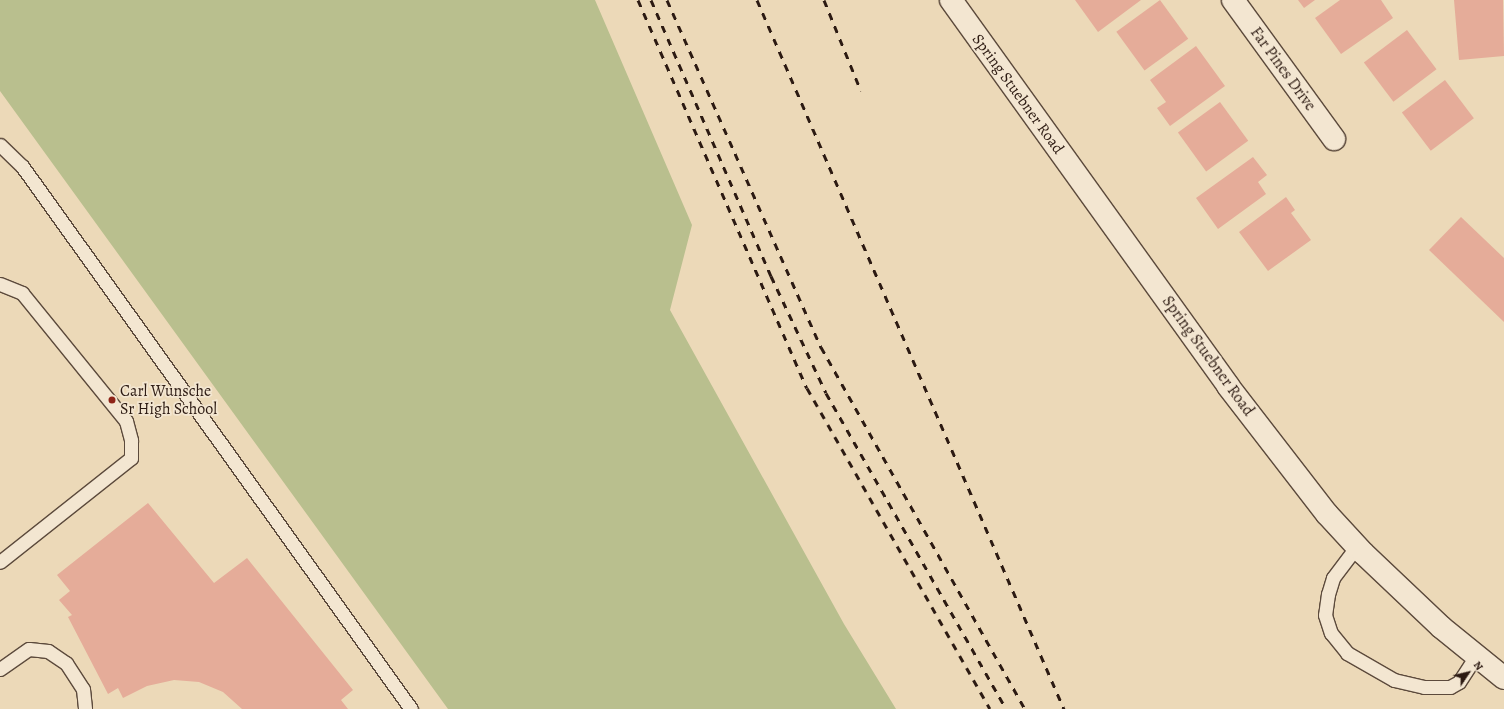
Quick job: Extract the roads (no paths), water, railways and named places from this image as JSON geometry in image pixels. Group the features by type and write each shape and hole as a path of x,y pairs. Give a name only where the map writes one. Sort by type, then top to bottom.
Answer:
{"main road":[{"name":"Spring Stuebner Road","path":"951,0 1228,386 1327,514 1357,546 1441,627 1504,678"},
{"name":"Far Pines Drive","path":"1233,0 1334,139"}],"lane":[{"path":"0,145 26,173 411,709"},
{"path":"0,284 22,293 126,420 131,440 130,458 0,562"},
{"path":"1357,546 1333,578 1328,594 1325,615 1331,633 1347,653 1394,680 1424,687 1450,687 1458,682 1476,656"},
{"path":"0,669 29,649 48,651 66,663 83,689 85,709"}],"railway":[{"path":"638,0 807,388 990,709"},
{"path":"651,0 771,276 826,393 1006,709"},
{"path":"667,0 821,347 1025,709"},
{"path":"757,0 1064,709"},
{"path":"824,0 861,91"}],"place":[{"name":"Carl Wunsche Sr High School","path":"112,400"}]}
